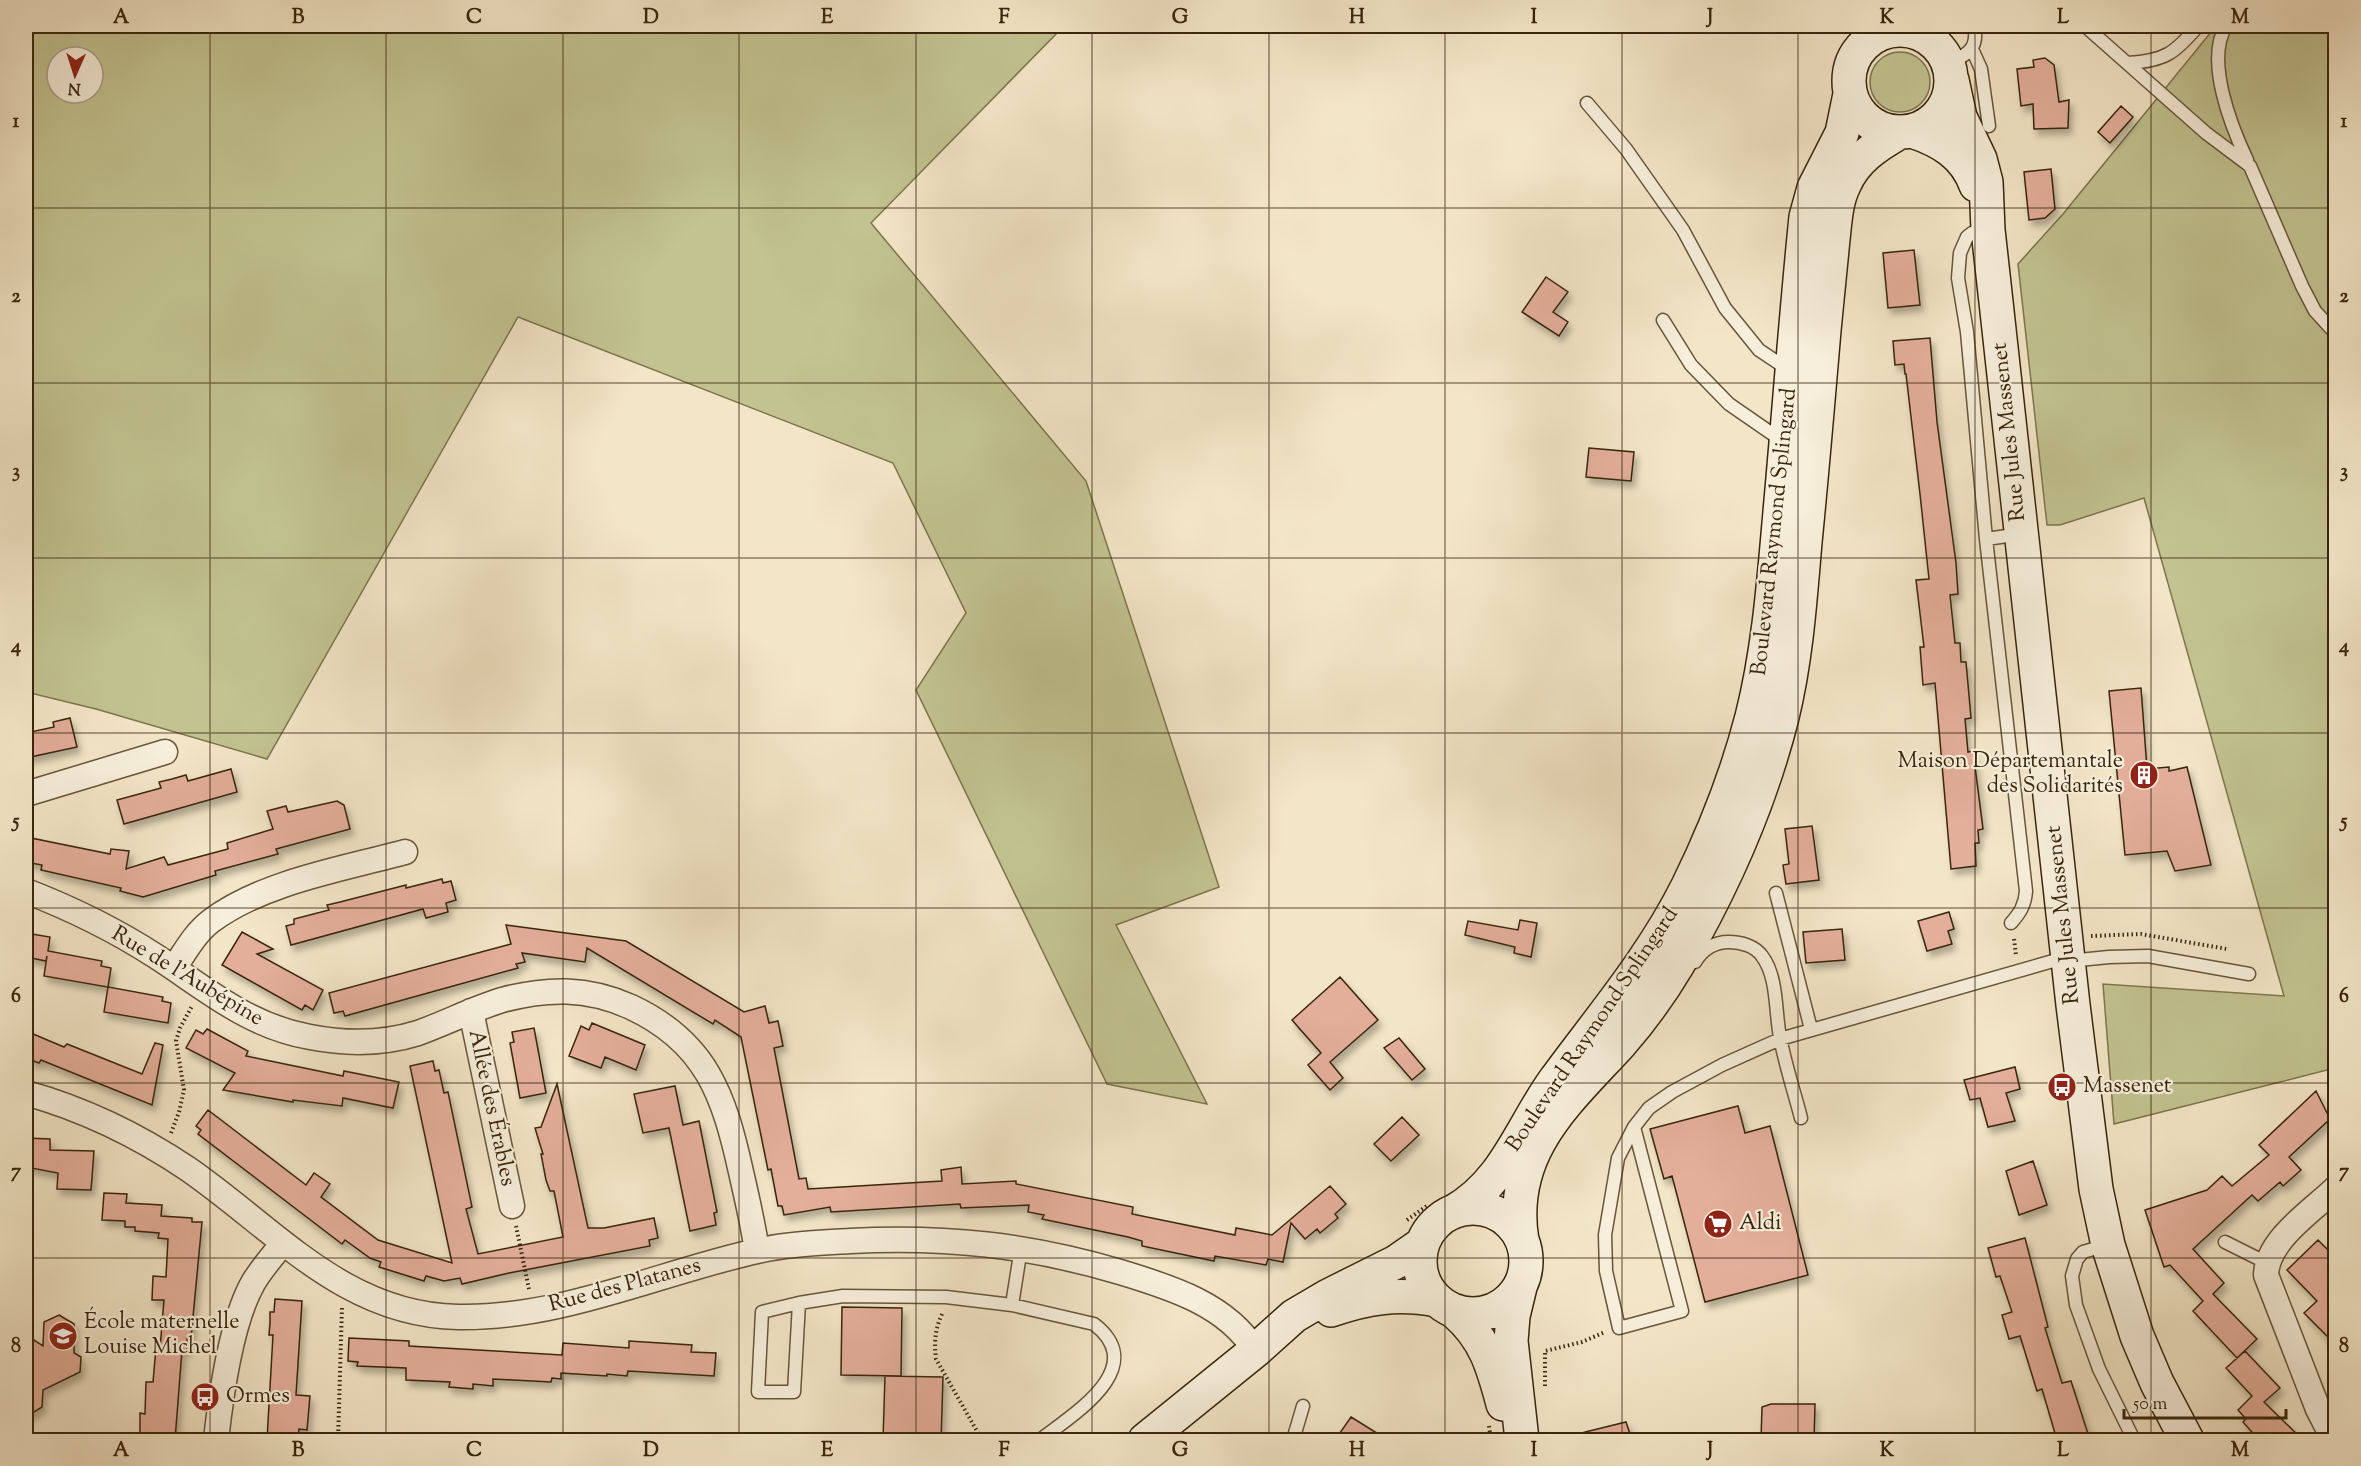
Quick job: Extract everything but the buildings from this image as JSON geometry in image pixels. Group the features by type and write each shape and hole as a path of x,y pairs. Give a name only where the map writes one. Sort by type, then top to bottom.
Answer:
{"main road":[{"path":"1884,29 1909,30 1947,52 1950,96 1943,110 1932,122 1906,132 1885,130 1871,123 1857,108 1850,93 1849,78 1855,57 1868,41 1884,29"},
{"name":"Rue Jules Massenet","path":"1947,52 1958,111 1985,175 1988,230 2090,1151 2108,1245 2143,1350 2187,1440"},
{"name":"Boulevard Raymond Splingard","path":"1522,1241 1520,1201 1523,1184 1537,1147 1560,1107 1635,1025 1656,986 1698,928 1733,858 1757,798 1776,740 1795,654 1800,446 1792,373 1807,210 1815,188 1842,133 1850,93"},
{"name":"Rue Jules Massenet","path":"1906,132 1941,143 1963,160 1977,188 1988,230"},
{"name":"Boulevard Raymond Splingard","path":"1800,446 1828,283 1840,194 1856,164 1875,147 1906,132"},
{"name":"Boulevard Raymond Splingard","path":"1453,1212 1474,1199 1498,1174 1534,1111 1656,986"},
{"path":"1145,1440 1303,1309 1395,1262 1422,1244 1436,1223 1453,1212 1476,1208 1494,1212 1513,1226 1522,1241 1526,1262 1524,1278 1512,1316 1511,1341 1522,1440"},
{"path":"1422,1244 1420,1272 1426,1287 1470,1324 1483,1344 1501,1396 1501,1432"},
{"path":"1256,1350 1310,1319 1348,1305 1403,1295 1472,1315 1489,1312 1504,1304 1520,1287"}],"street":[{"path":"26,794 165,752"},
{"path":"174,968 202,929 237,906 279,887 405,852"},
{"name":"Rue de l'Aubépine","path":"26,891 45,898 133,942 246,1016 265,1026 299,1035 364,1042 403,1037 471,1011 530,993 578,991 606,997 626,1005 655,1020 677,1036 706,1070 723,1103 732,1130 757,1251"},
{"name":"Allée des Érables","path":"471,1011 512,1206"},
{"name":"Rue des Platanes","path":"26,1093 100,1120 164,1153 321,1272 343,1286 389,1305 430,1315 486,1317 534,1311 591,1298 757,1251 815,1243 894,1239 973,1242 1022,1248 1087,1262 1141,1278 1175,1291 1231,1320 1245,1333 1256,1350"},
{"path":"2335,1440 2318,1409 2266,1275 2267,1263 2277,1244 2336,1188"},
{"path":"216,1440 225,1379 241,1310 253,1282 283,1243"}],"lane":[{"path":"1947,52 1976,36 1974,26"},
{"path":"2085,26 2205,133 2250,166"},
{"path":"2128,63 2155,60 2170,54 2179,48 2198,26"},
{"path":"2226,26 2218,49 2220,78 2232,123 2302,286 2315,311 2336,334"},
{"path":"1947,52 1981,69 1989,126"},
{"path":"1587,103 1626,149 1683,230 1725,308 1759,350 1792,373"},
{"path":"1988,230 1972,233 1967,237 1960,253 1958,269 1967,332 1986,539 2026,891 2025,902 2011,923"},
{"path":"1663,320 1691,365 1729,404 1800,446"},
{"path":"1986,539 2022,534"},
{"path":"1776,893 1811,1029"},
{"path":"1656,986 1710,946 1721,942 1750,946 1761,954 1768,966 1780,1039 1801,1118"},
{"path":"1634,1126 1682,1311 1619,1328 1608,1283 1604,1246 1614,1172 1622,1147 1634,1126 1648,1108 1658,1100 1739,1057 1780,1039 2069,959 2148,957 2249,974"},
{"path":"1609,1056 1653,1026"},
{"path":"2225,1242 2267,1263"},
{"path":"2108,1245 2083,1252 2073,1268 2071,1284 2099,1370 2134,1440"},
{"path":"1012,1305 1022,1248"},
{"path":"799,1303 794,1392 758,1392 762,1312 799,1303 843,1296 946,1298 1012,1305 1094,1324 1108,1338 1114,1358 1110,1377 1099,1393 1040,1440"},
{"path":"1293,1440 1304,1406"}],"path":[{"path":"2011,923 2019,971"},
{"path":"164,1153 179,1112 184,1090 177,1053 178,1034 202,988"},
{"path":"512,1206 534,1311"},
{"path":"338,1440 343,1286"},
{"path":"946,1298 935,1333 936,1359 982,1440"},
{"path":"1545,1393 1545,1351 1582,1342 1619,1328"},
{"path":"1491,1440 1501,1432"}],"green space":[{"path":"26,26 1053,26 1059,31 871,223 1086,481 1219,887 1116,925 1207,1104 1107,1084 916,690 966,613 893,463 518,317 267,759 96,709 26,692"},
{"path":"2216,26 2335,26 2335,1068 2114,1124 2103,984 2284,996 2144,498 2060,525 2047,525 2018,264 2063,214"},
{"path":"1900,52 1917,57 1925,65 1930,82 1925,99 1917,107 1900,112 1883,107 1875,99 1870,82 1875,65 1883,57"}],"place":[{"name":"Maison Départemantale des Solidarités","path":"2144,775"},
{"name":"Massenet","path":"2062,1087"},
{"name":"Aldi","path":"1718,1224"},
{"name":"École maternelle Louise Michel","path":"63,1336"},
{"name":"Ormes","path":"205,1397"}]}
